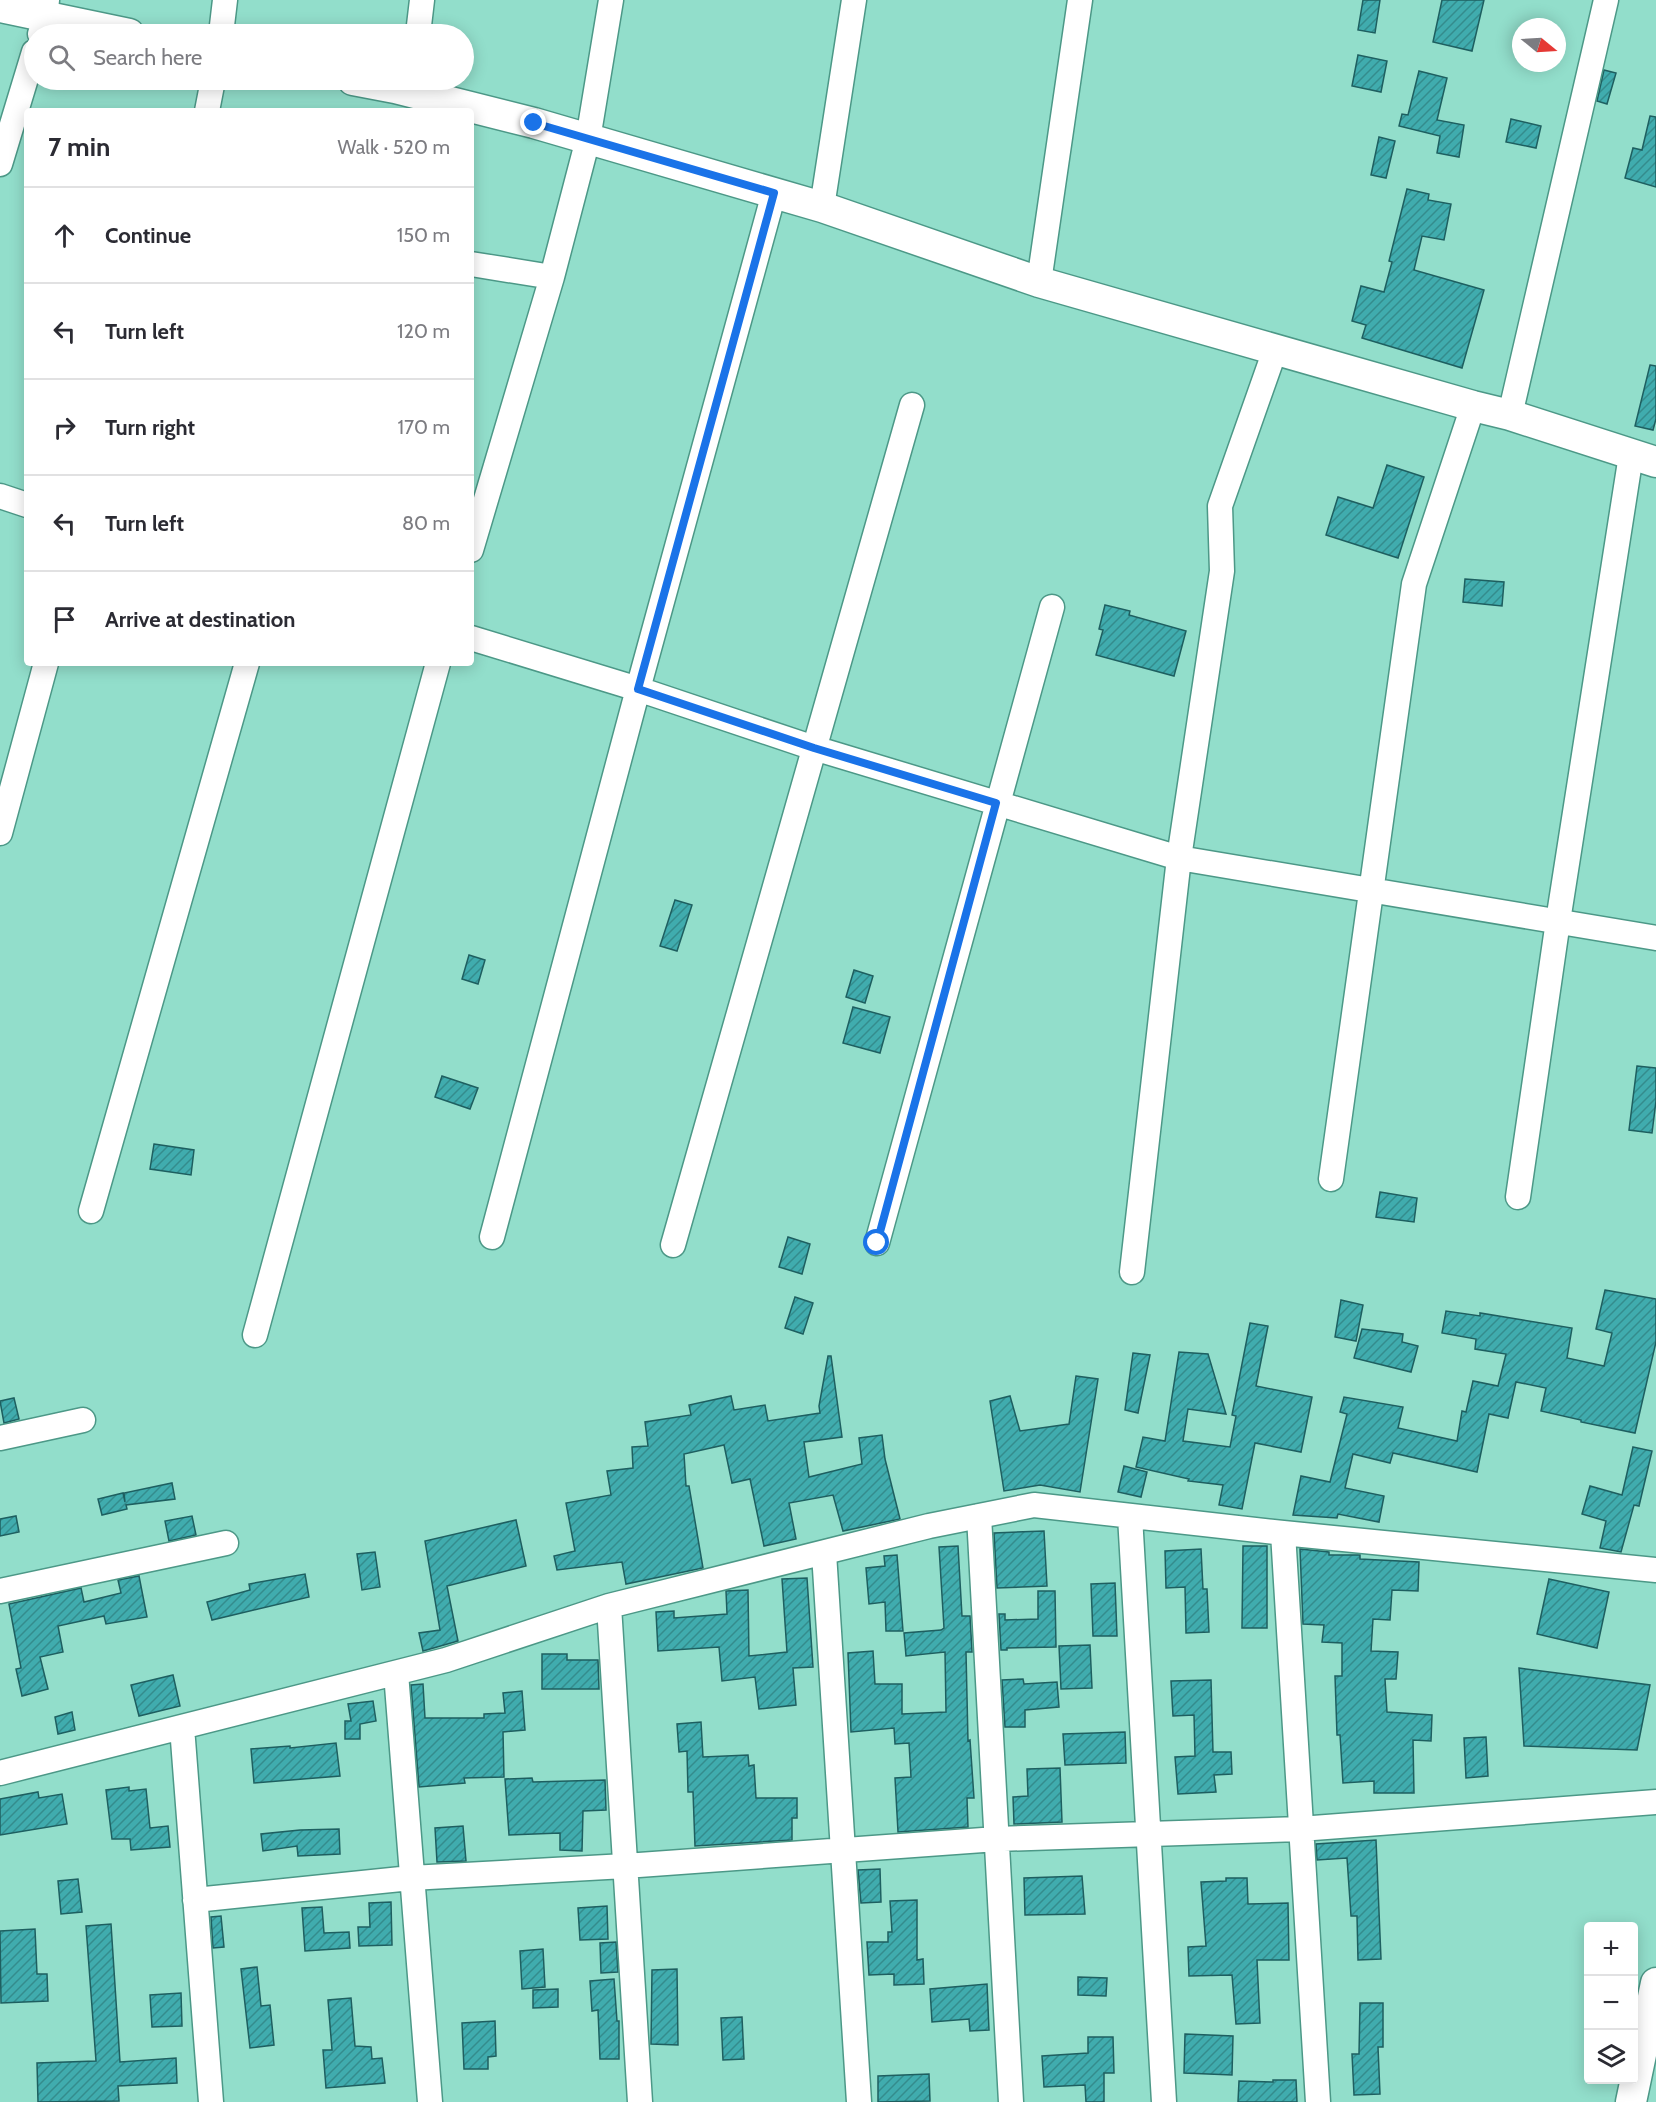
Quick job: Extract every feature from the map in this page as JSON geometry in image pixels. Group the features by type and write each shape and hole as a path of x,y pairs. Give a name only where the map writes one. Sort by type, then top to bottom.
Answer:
{"main road":[{"path":"0,7 79,24"},
{"path":"393,90 465,108"},
{"path":"474,110 588,139 822,207 1039,282 1510,415 1644,458"},
{"path":"1631,2102 1656,1983"}],"street":[{"path":"222,24 225,0"},
{"path":"419,24 422,0"},
{"path":"474,540 552,277 588,139 611,0"},
{"path":"822,207 854,0"},
{"path":"1039,282 1080,0"},
{"path":"1510,415 1606,0"},
{"path":"0,164 24,85"},
{"path":"208,108 211,90"},
{"path":"492,1237 638,689 774,193"},
{"path":"474,264 552,277"},
{"path":"1132,1272 1179,858 1222,571 1220,506 1275,350"},
{"path":"673,1245 912,405"},
{"path":"1330,1179 1414,584 1473,406"},
{"path":"1518,1197 1558,921 1644,458"},
{"path":"0,496 24,504"},
{"path":"877,1243 996,803 1052,607"},
{"path":"474,639 638,689 814,748 1179,858 1656,938"},
{"path":"0,833 45,666"},
{"path":"91,1211 246,666"},
{"path":"255,1335 437,666"},
{"path":"0,1438 83,1420"},
{"path":"0,1773 446,1660 609,1606 824,1552 1034,1505 1283,1533 1656,1570"},
{"path":"979,1516 1011,2102"},
{"path":"1130,1516 1164,2102"},
{"path":"1283,1533 1318,2102"},
{"path":"0,1591 226,1543"},
{"path":"824,1552 859,2102"},
{"path":"609,1606 640,2102"},
{"path":"396,1673 430,2102"},
{"path":"182,1727 211,2102"},
{"path":"195,1900 411,1878 625,1866 843,1849 997,1839 1300,1828 1656,1802"}],"building":[{"path":"1363,0 1380,0 1375,33 1358,30"},
{"path":"1442,0 1484,0 1472,51 1433,42"},
{"path":"1358,55 1387,61 1381,92 1352,86"},
{"path":"1604,70 1616,73 1607,104 1597,101"},
{"path":"1419,71 1447,78 1437,120 1464,125 1459,157 1437,153 1440,136 1399,126 1402,114 1408,115"},
{"path":"1650,116 1656,117 1656,187 1625,178 1633,148 1642,150"},
{"path":"1511,119 1541,126 1536,148 1506,142"},
{"path":"1379,137 1395,141 1386,178 1371,175"},
{"path":"1407,189 1429,194 1428,200 1451,204 1444,240 1422,236 1414,270 1484,290 1462,368 1362,338 1366,325 1352,321 1361,286 1384,292 1392,262 1389,261"},
{"path":"1650,365 1656,366 1656,419 1653,430 1635,426"},
{"path":"1387,465 1424,477 1398,558 1326,535 1338,497 1373,508"},
{"path":"1465,579 1504,582 1502,606 1463,602"},
{"path":"1105,605 1130,611 1129,615 1186,631 1174,676 1096,655 1103,630 1099,629"},
{"path":"675,900 692,905 677,951 660,946"},
{"path":"469,955 485,960 478,984 462,979"},
{"path":"854,970 873,976 865,1003 846,997"},
{"path":"853,1007 890,1017 880,1053 843,1043"},
{"path":"1637,1066 1656,1068 1656,1101 1652,1133 1629,1130"},
{"path":"442,1076 478,1088 470,1109 435,1097"},
{"path":"154,1144 194,1150 191,1175 150,1169"},
{"path":"1380,1192 1417,1198 1414,1222 1376,1217"},
{"path":"788,1237 810,1244 802,1274 779,1267"},
{"path":"1605,1290 1656,1299 1656,1342 1635,1433 1541,1411 1546,1388 1516,1382 1508,1418 1489,1414 1477,1472 1393,1453 1390,1463 1353,1454 1345,1488 1384,1496 1379,1522 1338,1514 1337,1518 1293,1515 1301,1476 1330,1482 1347,1414 1340,1412 1344,1397 1403,1407 1398,1428 1457,1441 1462,1411 1466,1412 1473,1381 1498,1386 1506,1354 1475,1349 1476,1339 1442,1333 1446,1311 1480,1316 1480,1313 1572,1328 1567,1358 1604,1366 1612,1333 1596,1329"},
{"path":"795,1297 813,1303 803,1334 785,1328"},
{"path":"1341,1300 1363,1305 1356,1341 1335,1337"},
{"path":"1250,1323 1268,1326 1256,1386 1312,1397 1301,1452 1255,1443 1242,1509 1219,1505 1223,1485 1188,1481 1189,1479 1136,1467 1143,1437 1165,1441 1179,1352 1208,1354 1226,1414 1188,1409 1183,1441 1230,1447 1236,1416 1232,1415"},
{"path":"1362,1329 1403,1334 1402,1342 1418,1346 1411,1372 1354,1358"},
{"path":"1133,1353 1150,1355 1138,1413 1125,1410"},
{"path":"828,1356 831,1356 842,1437 804,1442 809,1477 862,1464 859,1438 882,1435 885,1459 900,1519 843,1531 833,1495 789,1503 796,1539 764,1546 750,1479 732,1483 724,1445 684,1454 686,1486 689,1486 703,1568 626,1584 622,1562 557,1570 554,1556 575,1551 566,1503 611,1495 607,1471 633,1468 632,1447 648,1446 645,1422 691,1415 689,1405 731,1396 734,1410 765,1405 768,1421 820,1413 819,1406"},
{"path":"1076,1376 1098,1379 1080,1492 1040,1485 1004,1491 990,1401 1010,1396 1020,1431 1069,1424"},
{"path":"14,1398 19,1419 4,1423 0,1401"},
{"path":"1633,1447 1652,1451 1639,1506 1634,1505 1621,1552 1600,1548 1606,1521 1582,1514 1590,1486 1622,1495"},
{"path":"1124,1466 1147,1472 1141,1497 1118,1492"},
{"path":"172,1483 175,1499 126,1505 127,1509 102,1515 98,1499 123,1493 125,1502 124,1493"},
{"path":"16,1516 19,1532 0,1536 0,1519"},
{"path":"192,1516 196,1535 169,1541 165,1521"},
{"path":"516,1520 526,1566 447,1586 458,1641 423,1651 419,1633 440,1630 425,1541"},
{"path":"1044,1531 1047,1586 997,1588 994,1533"},
{"path":"958,1546 962,1616 970,1616 972,1652 966,1652 968,1741 970,1740 974,1798 967,1798 968,1827 898,1832 895,1778 911,1777 909,1743 895,1744 894,1728 851,1732 848,1653 873,1651 875,1684 902,1684 902,1714 946,1712 945,1652 906,1656 904,1633 944,1628 939,1547"},
{"path":"1243,1546 1267,1546 1267,1628 1242,1628"},
{"path":"1201,1549 1203,1589 1207,1589 1209,1632 1186,1633 1185,1587 1166,1588 1165,1551"},
{"path":"1300,1549 1329,1552 1329,1555 1360,1555 1360,1559 1419,1562 1418,1591 1392,1590 1390,1620 1373,1619 1371,1651 1398,1652 1396,1679 1385,1679 1387,1712 1432,1715 1431,1741 1413,1740 1414,1793 1374,1793 1374,1781 1343,1783 1340,1735 1337,1735 1335,1676 1342,1676 1342,1643 1322,1642 1324,1625 1303,1624"},
{"path":"375,1552 380,1587 362,1590 357,1554"},
{"path":"897,1555 903,1631 886,1631 885,1602 869,1604 866,1568 885,1566 884,1556"},
{"path":"305,1574 309,1597 212,1620 207,1602 250,1590 249,1584"},
{"path":"139,1576 147,1617 106,1624 104,1616 58,1626 63,1652 40,1657 48,1689 22,1696 16,1669 21,1668 9,1604 81,1588 84,1602 121,1593 118,1580"},
{"path":"807,1578 813,1667 793,1668 796,1705 759,1709 755,1677 722,1681 719,1647 658,1651 656,1612 674,1611 674,1618 727,1614 726,1591 748,1590 749,1656 787,1652 782,1579"},
{"path":"1549,1579 1609,1592 1597,1648 1537,1634"},
{"path":"1115,1583 1117,1636 1093,1636 1091,1584"},
{"path":"1038,1591 1055,1591 1056,1647 1001,1650 999,1614 1005,1614 1005,1620 1038,1619"},
{"path":"1090,1645 1092,1688 1061,1689 1059,1646"},
{"path":"542,1654 567,1654 567,1660 598,1660 599,1689 542,1689"},
{"path":"1519,1668 1650,1685 1637,1750 1524,1746"},
{"path":"173,1675 180,1706 139,1716 131,1685"},
{"path":"1023,1679 1024,1684 1057,1682 1059,1707 1025,1710 1025,1727 1005,1727 1002,1680"},
{"path":"1211,1680 1213,1752 1231,1752 1232,1774 1214,1775 1216,1792 1178,1794 1175,1757 1195,1756 1194,1715 1173,1716 1171,1681"},
{"path":"423,1684 425,1718 484,1718 484,1714 505,1713 503,1693 522,1691 525,1730 503,1732 504,1777 464,1778 465,1783 419,1787 411,1685"},
{"path":"373,1701 376,1721 360,1724 360,1739 345,1739 345,1721 351,1721 348,1704"},
{"path":"72,1712 75,1730 58,1734 55,1717"},
{"path":"701,1722 703,1757 748,1755 749,1766 754,1765 756,1798 797,1798 797,1818 792,1818 792,1840 695,1846 693,1792 688,1792 687,1751 679,1752 677,1724"},
{"path":"1125,1732 1126,1763 1065,1765 1063,1734"},
{"path":"1486,1737 1488,1776 1466,1778 1464,1738"},
{"path":"336,1743 340,1776 254,1783 251,1749"},
{"path":"1060,1768 1062,1822 1014,1824 1013,1797 1028,1796 1027,1769"},
{"path":"532,1778 533,1782 605,1780 606,1810 583,1811 582,1851 560,1850 560,1833 509,1835 505,1779"},
{"path":"129,1787 129,1791 146,1789 150,1828 168,1826 170,1847 131,1850 130,1839 112,1839 106,1790"},
{"path":"38,1792 39,1798 62,1794 67,1824 0,1835 0,1799"},
{"path":"463,1826 466,1861 437,1862 435,1828"},
{"path":"339,1829 340,1854 298,1856 297,1846 263,1851 261,1834"},
{"path":"1376,1840 1381,1959 1358,1960 1357,1916 1351,1916 1347,1858 1317,1860 1316,1844"},
{"path":"880,1869 881,1902 861,1903 858,1870"},
{"path":"1082,1876 1085,1914 1025,1915 1024,1878"},
{"path":"1226,1878 1247,1878 1248,1904 1288,1903 1289,1960 1257,1960 1260,2023 1236,2024 1232,1975 1189,1976 1188,1947 1206,1946 1201,1882 1226,1881"},
{"path":"78,1879 82,1912 61,1914 58,1881"},
{"path":"917,1900 917,1960 923,1959 924,1984 894,1985 894,1974 869,1975 867,1942 888,1942 888,1932 892,1932 890,1901"},
{"path":"391,1902 392,1945 359,1946 358,1927 370,1927 369,1903"},
{"path":"607,1906 608,1939 580,1940 578,1908"},
{"path":"322,1907 324,1933 349,1932 350,1948 305,1951 302,1908"},
{"path":"221,1916 224,1947 213,1948 211,1917"},
{"path":"111,1924 120,2062 176,2058 177,2083 118,2086 119,2101 38,2102 37,2063 96,2061 86,1926"},
{"path":"35,1929 37,1974 47,1974 48,2001 1,2003 0,1931"},
{"path":"616,1942 618,1972 601,1973 600,1943"},
{"path":"543,1949 545,1987 522,1989 520,1951"},
{"path":"257,1967 261,2006 270,2005 274,2045 250,2048 241,1969"},
{"path":"677,1969 678,2045 651,2044 652,1970"},
{"path":"1078,1977 1107,1978 1106,1996 1078,1995"},
{"path":"614,1979 617,2021 619,2021 619,2059 600,2059 598,2010 592,2011 590,1981"},
{"path":"987,1984 989,2030 970,2031 969,2019 932,2022 930,1989"},
{"path":"558,1989 558,2007 533,2008 533,1990"},
{"path":"181,1993 182,2026 152,2027 150,1995"},
{"path":"351,1998 355,2046 371,2047 372,2059 382,2058 385,2083 326,2088 323,2050 332,2050 328,2000"},
{"path":"1360,2003 1383,2003 1383,2047 1378,2047 1380,2094 1354,2095 1352,2054 1359,2054"},
{"path":"742,2017 744,2059 723,2060 721,2018"},
{"path":"495,2021 496,2056 488,2057 488,2069 464,2069 462,2023"},
{"path":"1185,2034 1233,2036 1232,2075 1184,2073"},
{"path":"1088,2037 1113,2037 1114,2073 1104,2073 1104,2102 1086,2102 1085,2085 1044,2087 1042,2056 1088,2053"},
{"path":"929,2074 930,2101 878,2102 878,2076"},
{"path":"1273,2080 1296,2080 1297,2102 1238,2102 1239,2081 1273,2082"}],"route":[{"path":"534,123 774,193 638,689 814,748 996,803 877,1243"}]}
